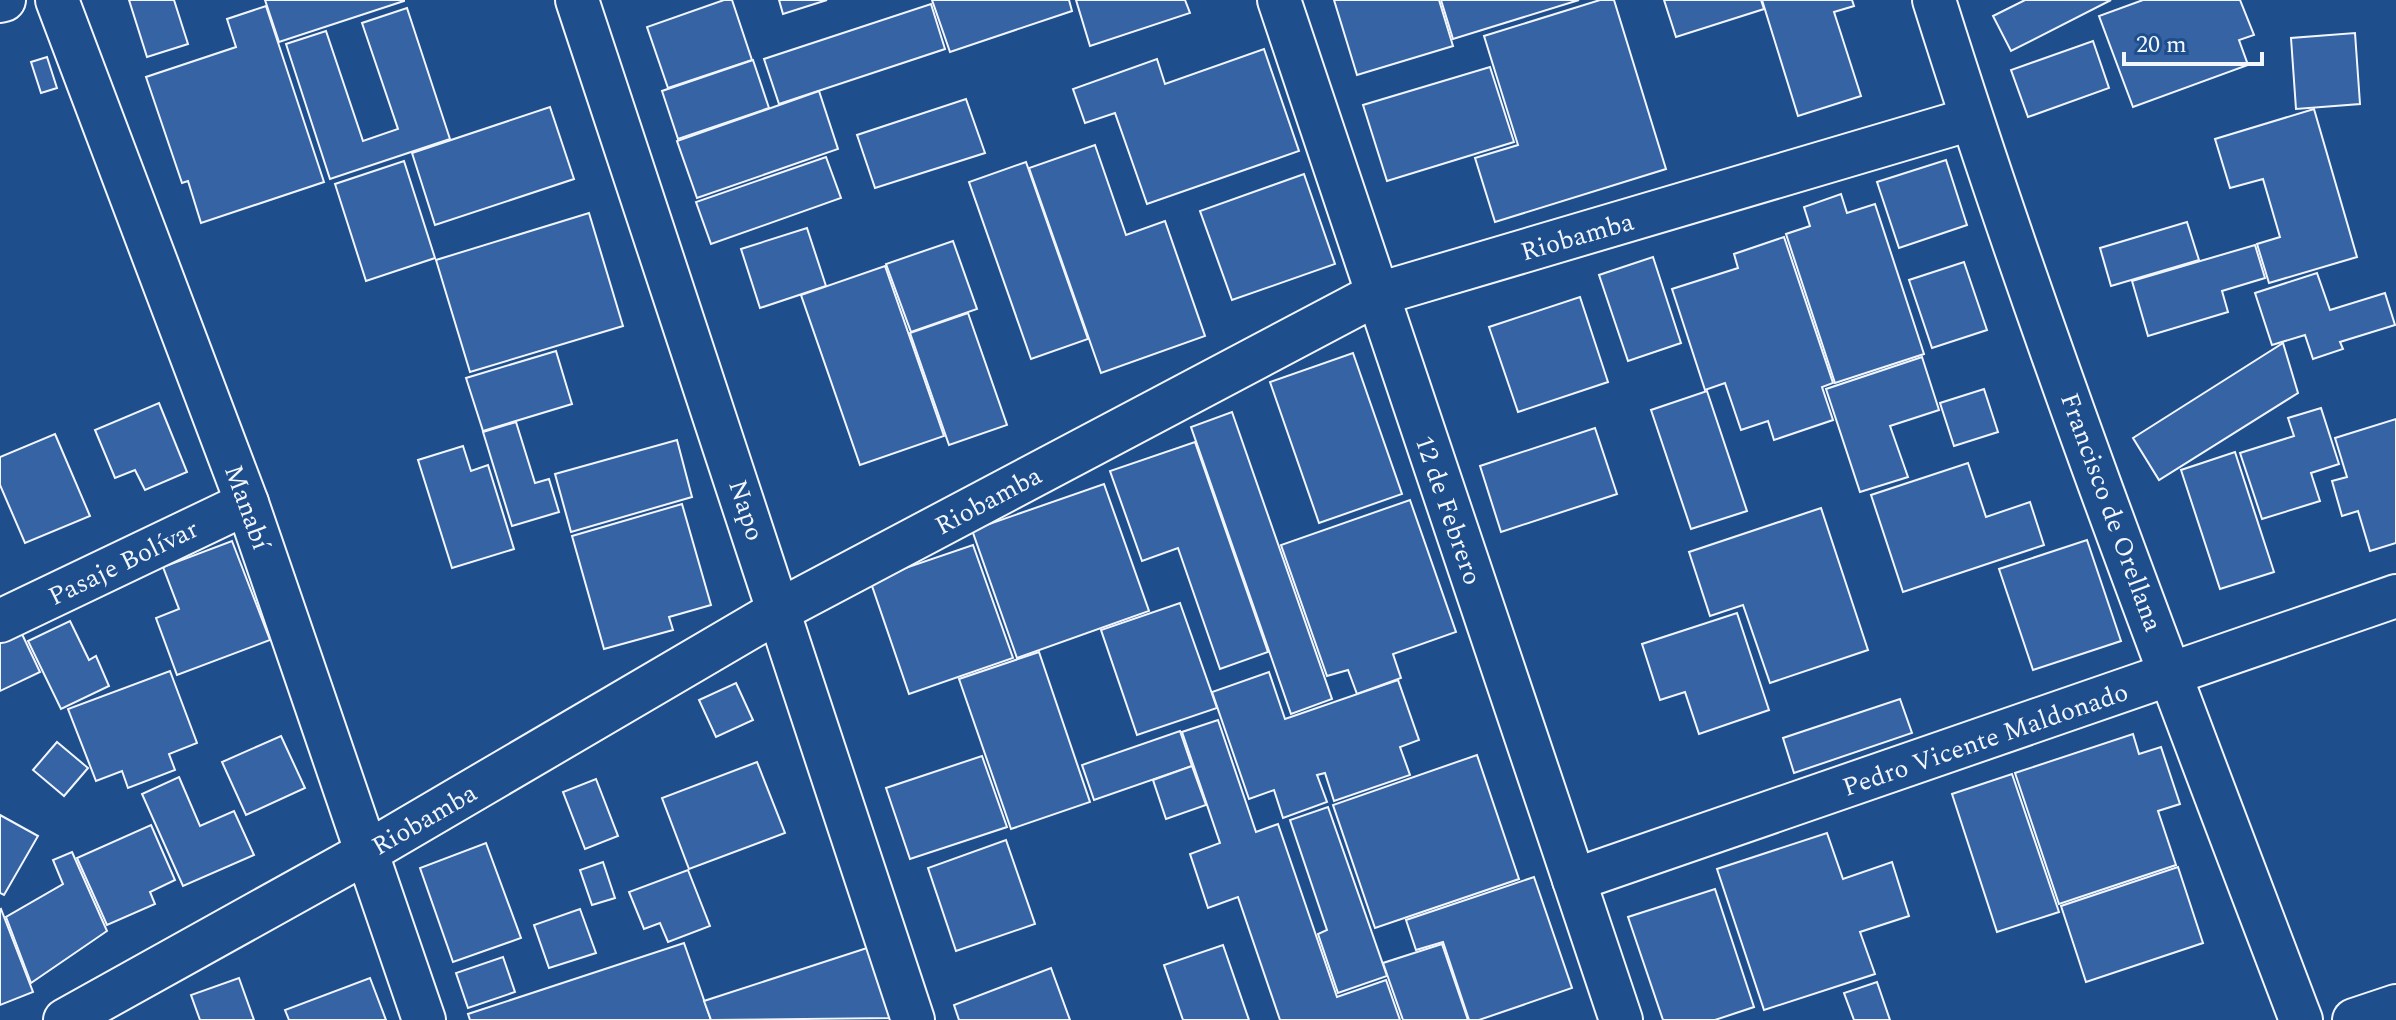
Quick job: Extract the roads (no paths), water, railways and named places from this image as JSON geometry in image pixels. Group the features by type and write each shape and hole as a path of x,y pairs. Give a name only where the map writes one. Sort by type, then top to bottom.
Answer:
{"street":[{"name":"Manabí","path":"57,0 247,503 369,851 424,1020"},
{"name":"Napo","path":"577,0 913,1020"},
{"name":"12 de Febrero","path":"1279,0 1375,295 1621,1020"},
{"name":"Francisco de Orellana","path":"1934,0 1971,119 2170,676 2301,1020"},
{"name":"Riobamba","path":"65,1020 369,851 780,610 1375,295 1971,119"},
{"name":"Pasaje Bolívar","path":"0,621 247,503"},
{"name":"Pedro Vicente Maldonado","path":"1574,880 2396,596"},
{"path":"2354,1020 2396,1006"}]}
